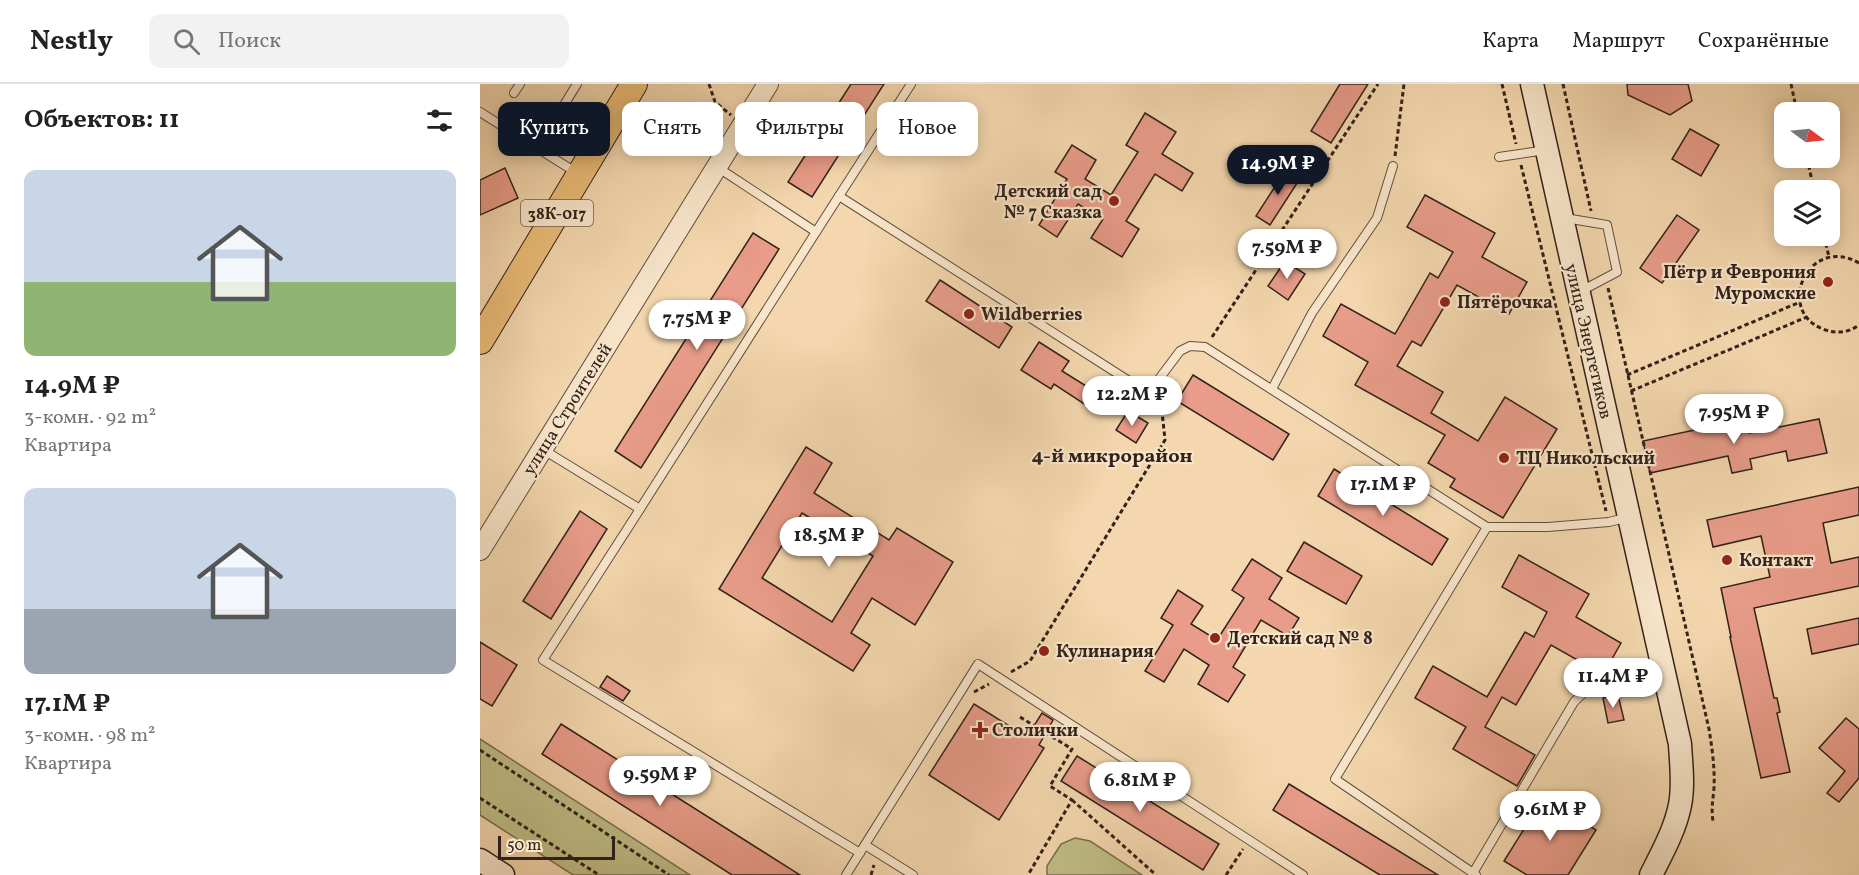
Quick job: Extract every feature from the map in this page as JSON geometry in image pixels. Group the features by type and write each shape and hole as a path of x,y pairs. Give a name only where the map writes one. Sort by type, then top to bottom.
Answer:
{"main road":[{"name":"38К-017","path":"480,341 634,84"},
{"name":"улица Энергетиков","path":"1532,84 1578,292 1619,520 1662,666 1680,744 1682,777 1680,805 1669,841 1651,875"},
{"path":"480,860 503,875"}],"street":[{"name":"улица Строителей","path":"756,102 768,84"},
{"name":"улица Строителей","path":"480,550 735,135"}],"lane":[{"path":"514,93 520,84"},
{"path":"566,102 577,84"},
{"path":"911,84 543,660 863,849 878,853 913,875"},
{"path":"480,112 580,174"},
{"path":"1499,157 1548,149"},
{"path":"716,166 816,232"},
{"path":"1272,389 1312,313 1377,218 1393,166"},
{"path":"839,196 1137,386 1156,382 1180,351 1190,346 1205,347 1487,527 1548,527 1619,520"},
{"path":"1562,218 1607,225 1617,272 1578,292"},
{"path":"542,449 640,509"},
{"path":"1487,527 1335,779 1475,874 1574,702 1595,682 1662,666"},
{"path":"846,875 978,664 1303,875"}],"path":[{"path":"709,84 715,102 735,118"},
{"path":"1205,347 1378,84"},
{"path":"1393,166 1404,84"},
{"path":"1502,84 1517,151"},
{"path":"1791,84 1795,102"},
{"path":"1520,162 1619,520"},
{"path":"1826,246 1828,257"},
{"path":"1859,263 1848,258 1828,257 1819,261 1805,274 1801,284 1800,302 1807,316 1817,327 1827,331 1846,332 1859,326"},
{"path":"1713,821 1711,805 1714,767 1709,729 1627,375 1800,302"},
{"path":"1631,391 1807,316"},
{"path":"968,696 1030,661 1165,440 1161,402 1176,378"},
{"path":"1020,717 1072,749 1050,786 1072,800 1156,875"},
{"path":"480,750 669,875"},
{"path":"480,798 599,875"},
{"path":"1028,875 1072,800"},
{"path":"1226,875 1249,840"},
{"path":"872,875 878,853"}],"shaded area":[{"path":"480,739 690,875 573,875 480,815"},
{"path":"1075,838 1090,841 1142,875 1047,875 1047,866 1061,844"}],"building":[{"path":"851,84 884,84 865,114 865,102 839,102"},
{"path":"1340,84 1368,84 1331,143 1311,131"},
{"path":"1627,84 1688,84 1692,101 1670,115 1628,95"},
{"path":"1145,113 1176,132 1162,154 1193,173 1182,191 1155,174 1126,221 1139,229 1122,257 1091,238 1103,219 1078,204 1057,237 1039,225 1067,179 1055,172 1072,145 1096,160 1085,179 1111,195 1138,152 1126,145"},
{"path":"1690,129 1719,145 1701,176 1672,159"},
{"path":"805,156 838,156 812,197 788,182"},
{"path":"505,168 518,198 480,215 480,180"},
{"path":"1287,168 1301,177 1270,225 1256,216"},
{"path":"1425,195 1495,233 1482,257 1527,282 1509,314 1457,285 1421,346 1412,341 1397,366 1443,392 1431,413 1478,441 1505,397 1557,429 1503,518 1450,487 1455,479 1428,463 1445,435 1355,385 1368,362 1323,336 1341,304 1395,334 1430,273 1438,278 1453,252 1407,227"},
{"path":"1677,215 1699,230 1662,283 1640,268"},
{"path":"753,233 779,249 641,468 615,451"},
{"path":"1285,261 1305,274 1288,300 1268,286"},
{"name":"Wildberries","path":"940,280 1012,327 999,348 926,301"},
{"path":"1039,342 1069,361 1062,371 1107,399 1098,413 1054,384 1051,389 1021,370"},
{"path":"1193,375 1289,434 1273,460 1177,401"},
{"path":"1128,411 1148,423 1136,443 1116,430"},
{"path":"1746,419 1749,433 1819,419 1827,453 1788,461 1786,451 1750,459 1752,469 1732,473 1728,456 1650,473 1643,441"},
{"path":"806,447 832,463 814,493 889,540 897,528 953,562 915,625 872,598 851,633 870,645 853,671 719,589","holes":["802,513 873,556 832,622 762,578"]},
{"path":"1334,469 1448,539 1432,565 1318,496"},
{"path":"1859,487 1859,515 1823,523 1831,563 1859,557 1859,586 1754,608 1774,698 1777,698 1780,712 1777,713 1790,772 1761,778 1721,588 1770,577 1761,536 1713,547 1707,520"},
{"path":"580,511 607,529 551,619 523,601"},
{"path":"1304,542 1362,576 1346,604 1287,571"},
{"path":"1519,555 1589,594 1576,617 1621,643 1602,674 1551,645 1516,705 1502,697 1485,727 1535,755 1517,786 1453,749 1466,727 1415,698 1433,666 1487,697 1525,632 1534,637 1547,612 1502,587"},
{"path":"1252,559 1282,578 1269,599 1299,618 1288,636 1261,620 1233,667 1245,675 1228,702 1198,684 1209,665 1184,649 1164,682 1145,671 1173,625 1161,618 1178,590 1203,606 1191,624 1217,640 1244,598 1232,590"},
{"path":"1859,618 1859,644 1812,654 1807,629"},
{"path":"480,642 517,665 492,706 480,699"},
{"path":"607,676 630,691 623,701 600,687"},
{"path":"1618,695 1624,720 1608,723 1603,698"},
{"path":"974,704 1027,737 1042,713 1053,720 1039,745 1044,748 999,820 929,775"},
{"path":"1846,718 1859,729 1859,778 1839,802 1827,793 1845,771 1819,748"},
{"path":"561,724 800,875 732,875 542,754"},
{"path":"1077,756 1219,844 1203,870 1061,781"},
{"path":"1289,784 1438,875 1380,875 1273,810"},
{"path":"1544,797 1596,830 1568,875 1527,875 1504,861"}],"place":[{"name":"Детский сад № 7 Сказка","path":"1114,201"},
{"name":"Пётр и Феврония Муромские","path":"1828,282"},
{"name":"Пятёрочка","path":"1445,302"},
{"name":"Wildberries","path":"969,314"},
{"name":"ТЦ Никольский","path":"1504,458"},
{"name":"Контакт","path":"1727,560"},
{"name":"Детский сад № 8","path":"1215,638"},
{"name":"Кулинария","path":"1044,651"},
{"name":"Столички","path":"980,730"}],"district":[{"name":"4-й микрорайон","path":"1112,455"}]}
